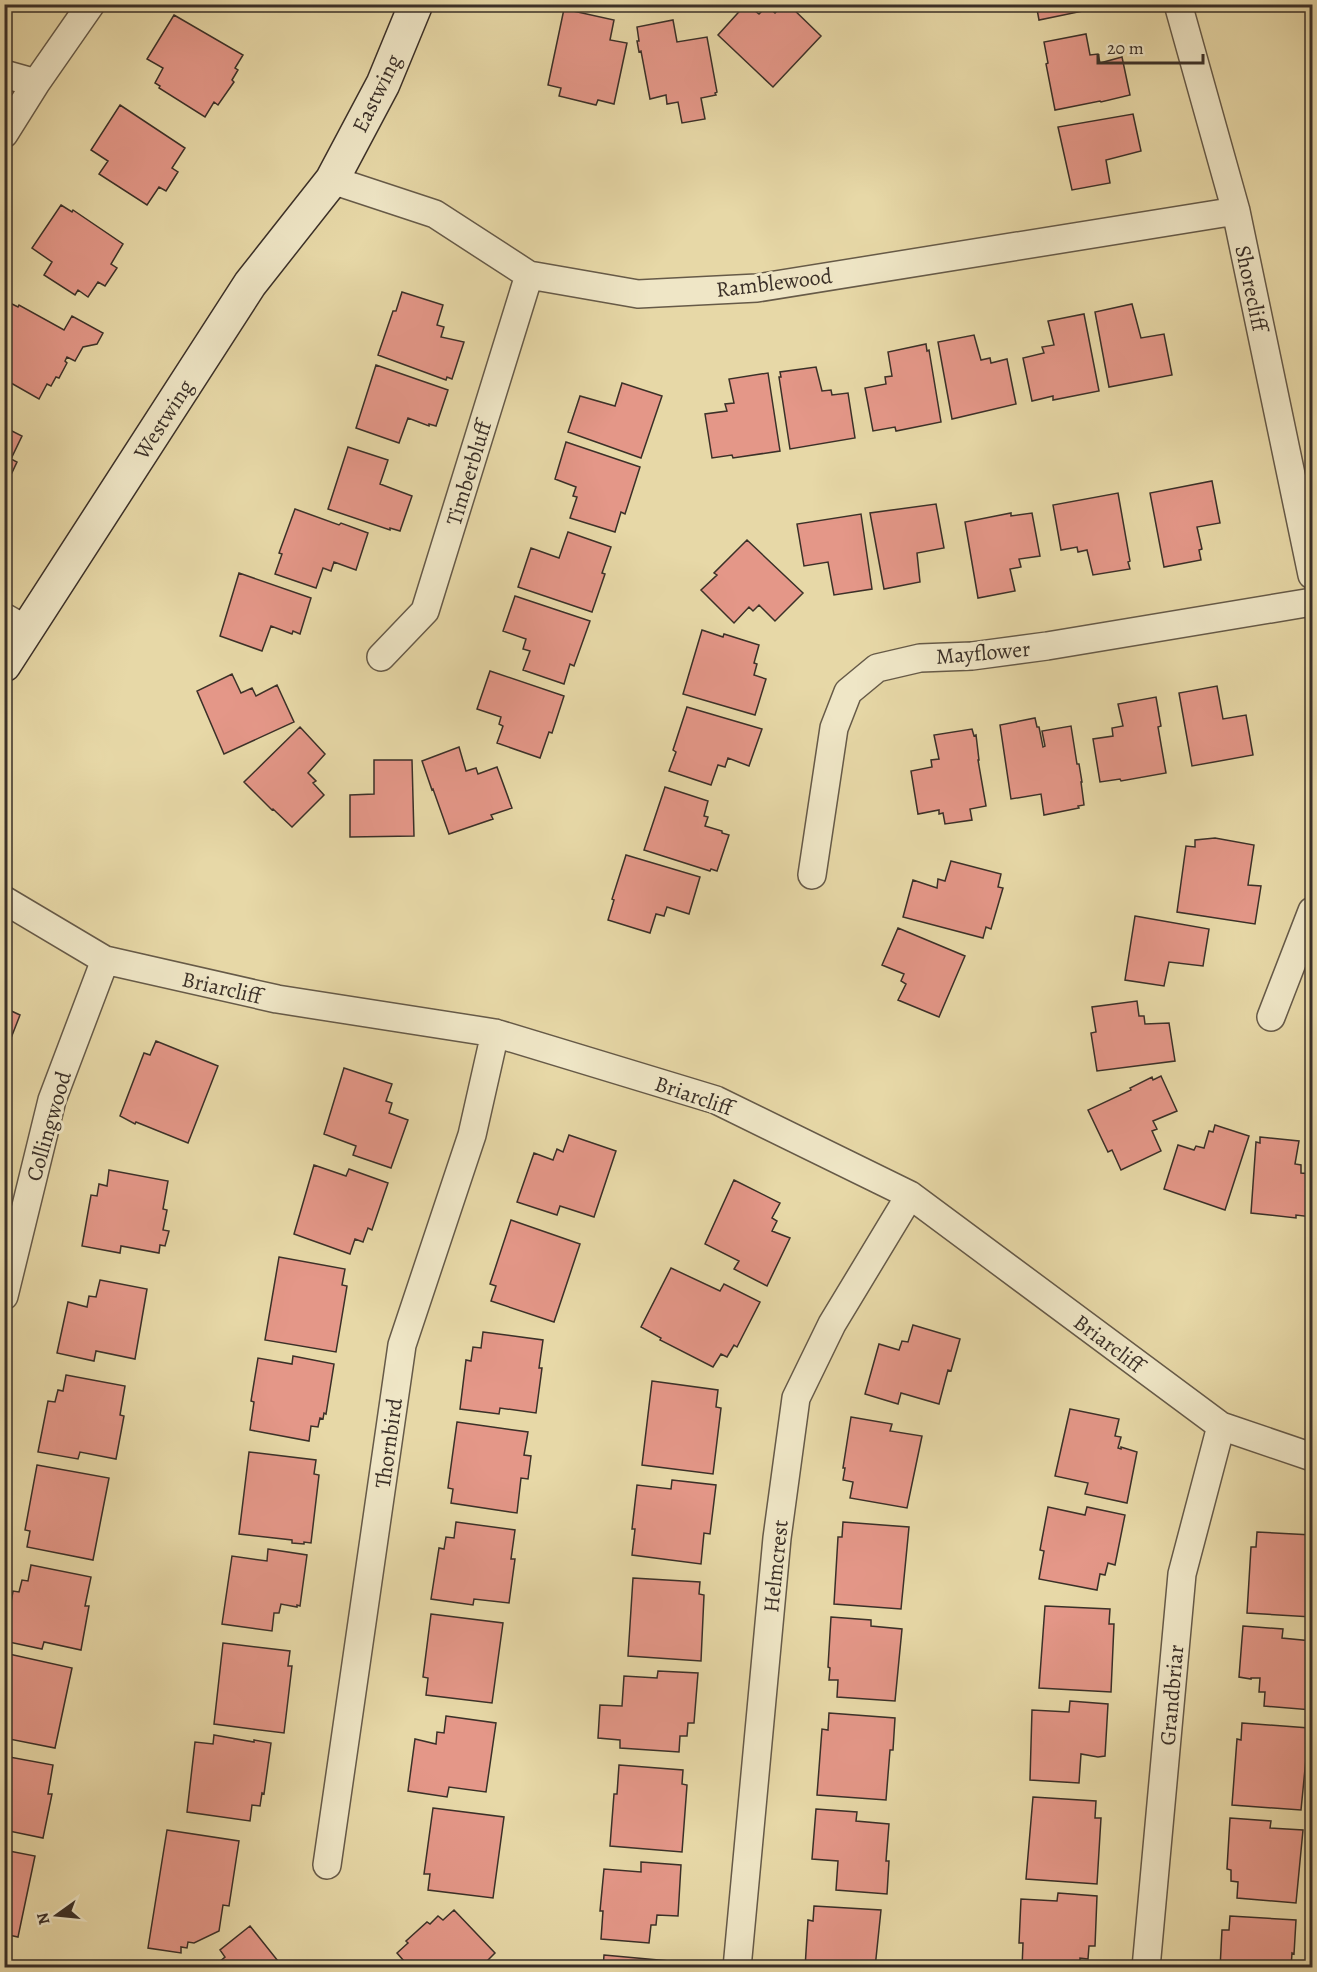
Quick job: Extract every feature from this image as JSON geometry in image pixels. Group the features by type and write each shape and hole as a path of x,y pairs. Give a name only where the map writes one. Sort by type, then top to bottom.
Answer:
{"street":[{"path":"4,134 91,4"},
{"name":"Eastwing","path":"332,180 384,84 416,4"},
{"name":"Shorecliff","path":"1178,4 1236,211 1312,575"},
{"path":"4,74 36,83"},
{"name":"Ramblewood","path":"332,180 435,214 529,275 638,294 757,288 1236,211"},
{"name":"Westwing","path":"4,665 16,624 250,285 332,180"},
{"name":"Timberbluff","path":"381,657 425,611 529,275"},
{"name":"Mayflower","path":"812,875 834,728 848,692 877,668 920,658 972,656 1047,646 1312,602"},
{"name":"Briarcliff","path":"4,900 105,960 277,999 495,1033 717,1100 910,1195 1221,1426 1312,1457"},
{"path":"1271,1017 1312,911"},
{"name":"Collingwood","path":"4,1296 52,1100 105,960"},
{"name":"Thornbird","path":"327,1865 402,1345 472,1135 495,1033"},
{"name":"Helmcrest","path":"737,1968 777,1538 796,1398 832,1324 910,1195"},
{"name":"Grandbriar","path":"1146,1968 1182,1574 1221,1426"}],"building":[{"path":"236,4 262,4 259,10 248,5 246,9"},
{"path":"746,4 759,14 767,6 775,13 784,4 788,4 821,36 773,87 718,35"},
{"path":"1036,4 1081,4 1083,11 1039,20"},
{"path":"564,9 614,20 610,40 627,43 614,104 598,100 596,105 559,96 561,88 548,85"},
{"path":"174,15 243,55 235,68 238,70 232,80 234,82 218,105 214,102 205,117 159,88 160,86 155,83 163,68 147,59"},
{"path":"673,20 677,42 707,37 717,92 716,95 701,98 705,119 682,123 678,102 667,104 666,95 650,99 637,41 639,41 637,27"},
{"path":"1086,34 1090,55 1098,54 1100,63 1122,57 1130,95 1055,110 1044,42"},
{"path":"120,105 185,148 172,168 178,172 166,191 159,187 147,205 99,174 108,161 91,150"},
{"path":"1133,114 1141,151 1106,160 1110,183 1072,190 1058,127"},
{"path":"61,205 72,212 73,210 123,244 111,264 117,268 105,286 98,282 88,297 78,290 75,295 44,275 52,262 32,248"},
{"path":"402,292 443,305 437,325 444,327 441,337 464,342 452,379 447,377 446,380 378,355"},
{"path":"4,300 18,307 19,305 64,330 72,316 103,333 97,344 83,347 75,361 67,357 65,361 67,363 59,378 56,377 51,386 47,384 39,399 4,379"},
{"path":"1132,304 1141,338 1164,334 1172,375 1109,387 1095,312"},
{"path":"1084,314 1099,391 1053,400 1053,396 1032,401 1023,358 1044,353 1042,347 1054,345 1048,321"},
{"path":"974,335 981,360 990,358 991,363 1007,359 1016,404 952,419 938,342"},
{"path":"926,344 927,351 929,350 941,422 896,431 895,427 873,431 865,388 886,384 885,377 892,376 888,352"},
{"path":"376,365 448,390 436,426 429,424 429,426 408,418 399,443 356,428"},
{"path":"816,367 822,391 831,390 832,395 848,393 855,438 790,449 780,372"},
{"path":"768,373 780,451 733,458 732,455 712,458 705,414 727,411 725,404 734,403 729,379"},
{"path":"622,383 662,396 641,458 568,432 580,396 615,406"},
{"path":"4,427 22,436 11,459 17,462 7,483 4,482"},
{"path":"566,442 640,467 625,514 621,512 615,532 570,518 577,497 573,496 576,487 555,479"},
{"path":"348,447 388,460 380,484 412,496 400,531 390,528 390,530 328,509"},
{"path":"1212,481 1220,523 1197,527 1202,549 1199,550 1201,560 1164,567 1150,493"},
{"path":"1118,493 1130,569 1093,575 1087,550 1078,552 1077,547 1061,550 1053,505"},
{"path":"936,504 944,548 917,553 920,582 884,589 870,513"},
{"path":"295,509 368,533 356,570 334,562 331,571 323,568 316,588 275,574 282,554 279,553"},
{"path":"1011,513 1011,516 1032,513 1040,556 1019,559 1021,567 1010,569 1015,591 978,598 965,522"},
{"path":"861,514 872,589 834,595 828,562 804,566 797,524"},
{"path":"568,532 611,547 602,573 605,574 592,612 518,587 531,548 559,558"},
{"path":"747,540 803,593 775,621 759,605 753,611 749,607 734,623 701,590 717,575 714,573"},
{"path":"239,573 311,598 300,634 293,631 292,634 271,626 262,651 220,636"},
{"path":"515,596 590,621 574,666 570,664 564,684 523,670 530,651 523,649 526,639 503,631"},
{"path":"702,630 759,645 754,663 757,664 754,675 766,679 755,715 683,694"},
{"path":"490,671 564,696 552,733 549,732 540,758 497,743 503,726 499,724 501,717 477,709"},
{"path":"232,674 241,693 252,688 256,696 277,685 294,722 224,754 197,691"},
{"path":"1217,686 1223,719 1246,715 1253,755 1192,766 1179,693"},
{"path":"1156,697 1161,726 1158,727 1166,773 1121,781 1120,779 1100,782 1093,739 1113,736 1112,728 1123,726 1118,704"},
{"path":"687,707 762,729 749,766 728,758 725,767 718,765 711,785 669,771 676,752 673,750"},
{"path":"1035,718 1043,747 1045,746 1042,731 1071,726 1082,782 1084,805 1078,806 1079,808 1044,815 1041,794 1011,799 1000,725"},
{"path":"300,727 325,754 308,773 316,781 313,783 324,795 292,827 244,782"},
{"path":"972,729 974,736 976,735 986,806 970,809 972,820 945,824 943,813 939,814 939,810 918,814 911,771 932,767 931,760 939,759 934,735"},
{"path":"459,747 466,771 476,768 478,774 497,767 512,808 491,815 493,819 449,834 422,761"},
{"path":"374,760 412,760 414,836 350,837 350,795 374,794"},
{"path":"665,787 708,801 704,816 708,817 705,826 729,835 717,871 711,869 710,871 644,850"},
{"path":"1215,838 1254,845 1248,885 1261,886 1255,924 1177,912 1186,846 1195,847 1195,840"},
{"path":"626,855 700,877 689,914 667,907 664,916 656,914 650,933 608,920"},
{"path":"951,861 1001,874 998,887 1003,888 991,929 986,927 983,938 903,917 913,880 937,888 938,879 945,881"},
{"path":"1135,916 1209,929 1203,966 1169,962 1164,986 1125,980"},
{"path":"898,928 965,956 939,1017 898,1000 906,984 901,981 904,974 882,965"},
{"path":"1137,1001 1139,1016 1144,1016 1145,1024 1169,1023 1175,1061 1097,1071 1091,1033 1096,1032 1092,1007"},
{"path":"7,1009 20,1015 4,1056 4,1010"},
{"path":"156,1041 218,1066 188,1143 136,1122 135,1124 120,1116 144,1053 150,1055"},
{"path":"344,1068 392,1084 386,1101 392,1103 389,1113 408,1120 391,1168 353,1155 356,1146 324,1134"},
{"path":"1161,1076 1177,1111 1153,1121 1157,1129 1152,1131 1161,1151 1121,1170 1112,1150 1108,1152 1088,1110 1131,1090 1130,1088 1152,1077 1153,1080"},
{"path":"1215,1125 1249,1136 1225,1210 1164,1189 1178,1145 1194,1150 1196,1146 1204,1148 1209,1131 1213,1132"},
{"path":"569,1135 616,1151 594,1217 560,1206 557,1215 517,1202 534,1153 553,1160 557,1149 563,1152"},
{"path":"1260,1137 1299,1141 1295,1164 1301,1165 1301,1173 1312,1174 1312,1217 1296,1215 1296,1218 1251,1213 1256,1142 1260,1143"},
{"path":"314,1165 346,1176 349,1169 388,1183 372,1230 368,1228 363,1242 355,1239 350,1254 294,1234"},
{"path":"109,1170 168,1181 163,1209 167,1210 163,1230 169,1231 165,1246 160,1245 159,1253 121,1246 120,1253 82,1246 91,1195 97,1196 99,1184 107,1186"},
{"path":"734,1180 780,1203 772,1218 777,1221 772,1231 790,1238 767,1286 734,1269 739,1261 705,1244"},
{"path":"511,1220 580,1244 554,1322 491,1301 496,1286 490,1284"},
{"path":"279,1257 345,1269 342,1285 347,1286 336,1352 265,1340"},
{"path":"671,1268 720,1291 724,1284 760,1302 737,1347 734,1345 727,1357 721,1354 713,1367 660,1340 661,1338 641,1327"},
{"path":"100,1280 147,1289 135,1359 96,1351 94,1361 57,1353 68,1302 87,1307 89,1296 96,1297"},
{"path":"913,1325 960,1339 951,1371 948,1370 939,1404 901,1393 898,1404 865,1394 879,1344 899,1350 902,1341 908,1342"},
{"path":"483,1332 543,1340 536,1413 500,1408 499,1414 460,1409 466,1360 471,1361 473,1347 481,1348"},
{"path":"293,1356 334,1364 326,1414 324,1413 323,1419 320,1418 318,1427 311,1426 309,1441 250,1430 254,1402 251,1401 258,1358 292,1364"},
{"path":"66,1375 125,1386 120,1415 124,1416 116,1459 80,1452 78,1459 38,1452 48,1401 55,1402 58,1390 63,1391"},
{"path":"652,1381 718,1390 716,1407 721,1408 713,1474 642,1465"},
{"path":"1070,1409 1119,1419 1115,1436 1121,1437 1118,1448 1137,1452 1127,1503 1085,1494 1088,1483 1055,1476"},
{"path":"851,1417 892,1424 890,1431 922,1436 907,1508 850,1498 853,1482 843,1480 845,1468 843,1468"},
{"path":"457,1422 528,1432 524,1455 531,1456 528,1479 521,1478 517,1513 451,1503 453,1489 448,1488"},
{"path":"249,1452 316,1460 314,1474 319,1475 311,1543 292,1543 292,1540 239,1534"},
{"path":"37,1465 109,1478 93,1560 27,1547 30,1531 25,1530"},
{"path":"672,1480 716,1485 710,1534 704,1533 701,1564 632,1555 635,1529 632,1529 637,1485 671,1489"},
{"path":"1048,1507 1085,1515 1087,1507 1125,1515 1115,1565 1108,1563 1105,1575 1100,1574 1097,1590 1039,1579 1044,1551 1040,1550"},
{"path":"456,1522 515,1530 511,1559 515,1559 509,1603 474,1599 473,1605 431,1599 439,1548 444,1549 446,1537 454,1538"},
{"path":"843,1522 909,1527 901,1609 834,1604 838,1537 842,1537"},
{"path":"1257,1532 1312,1535 1312,1617 1247,1613 1251,1547 1256,1547"},
{"path":"268,1549 307,1555 300,1606 281,1604 279,1613 274,1613 272,1631 222,1624 232,1556 267,1561"},
{"path":"31,1565 91,1577 85,1606 89,1606 81,1650 44,1642 42,1649 4,1641 13,1591 19,1592 22,1580 28,1581"},
{"path":"633,1578 700,1582 699,1594 704,1595 701,1661 628,1656"},
{"path":"1045,1606 1110,1609 1109,1624 1114,1624 1111,1692 1039,1688"},
{"path":"431,1614 503,1623 492,1703 426,1695 428,1678 423,1677"},
{"path":"831,1617 871,1620 871,1626 902,1629 895,1701 837,1697 838,1680 829,1680 830,1668 828,1667"},
{"path":"1243,1626 1283,1629 1282,1638 1312,1641 1312,1710 1264,1706 1265,1692 1259,1692 1260,1678 1239,1677"},
{"path":"223,1643 290,1651 288,1666 292,1666 284,1733 214,1724"},
{"path":"9,1654 72,1668 55,1748 4,1738 4,1655"},
{"path":"658,1671 698,1673 694,1723 688,1723 687,1736 680,1736 679,1752 620,1748 620,1740 598,1738 600,1705 622,1706 624,1676 657,1678"},
{"path":"1070,1701 1108,1704 1105,1756 1081,1754 1079,1783 1030,1780 1032,1710 1069,1712"},
{"path":"829,1713 895,1718 886,1800 817,1795 822,1729 828,1730"},
{"path":"446,1716 496,1723 486,1792 449,1787 447,1797 408,1791 415,1739 436,1744 437,1732 444,1733"},
{"path":"1242,1723 1309,1728 1301,1810 1232,1805 1237,1739 1241,1740"},
{"path":"214,1735 271,1743 264,1794 262,1793 260,1806 252,1805 250,1821 187,1812 195,1742 213,1744"},
{"path":"4,1756 53,1765 48,1794 52,1794 43,1838 4,1830"},
{"path":"619,1765 683,1770 682,1784 687,1785 682,1852 610,1846"},
{"path":"1033,1797 1096,1801 1095,1818 1101,1818 1097,1884 1026,1879"},
{"path":"433,1808 504,1817 493,1898 428,1890 430,1874 424,1874"},
{"path":"816,1809 857,1812 856,1821 889,1824 886,1861 889,1861 887,1894 836,1890 838,1861 812,1859"},
{"path":"1230,1818 1271,1821 1270,1828 1303,1830 1296,1903 1237,1898 1238,1882 1231,1881 1231,1870 1227,1869"},
{"path":"167,1830 239,1841 229,1906 223,1905 219,1931 194,1943 188,1942 187,1948 181,1947 181,1953 148,1948"},
{"path":"4,1850 35,1856 18,1937 4,1934"},
{"path":"641,1862 681,1865 678,1916 657,1915 656,1925 651,1925 649,1943 601,1939 603,1911 600,1911 604,1869 641,1872"},
{"path":"1058,1893 1097,1896 1095,1946 1089,1946 1088,1959 1080,1958 1080,1968 1022,1968 1023,1943 1019,1943 1021,1899 1057,1901"},
{"path":"814,1906 881,1910 875,1968 805,1968 808,1920 813,1921"},
{"path":"454,1910 495,1953 480,1968 410,1968 397,1953 408,1943 406,1941 427,1922 430,1924 438,1916 443,1920"},
{"path":"1230,1916 1296,1920 1291,1968 1220,1968 1222,1930 1229,1930"},
{"path":"250,1926 282,1966 279,1968 212,1968 225,1957 220,1950"},
{"path":"604,1955 669,1961 668,1968 603,1968"}]}
